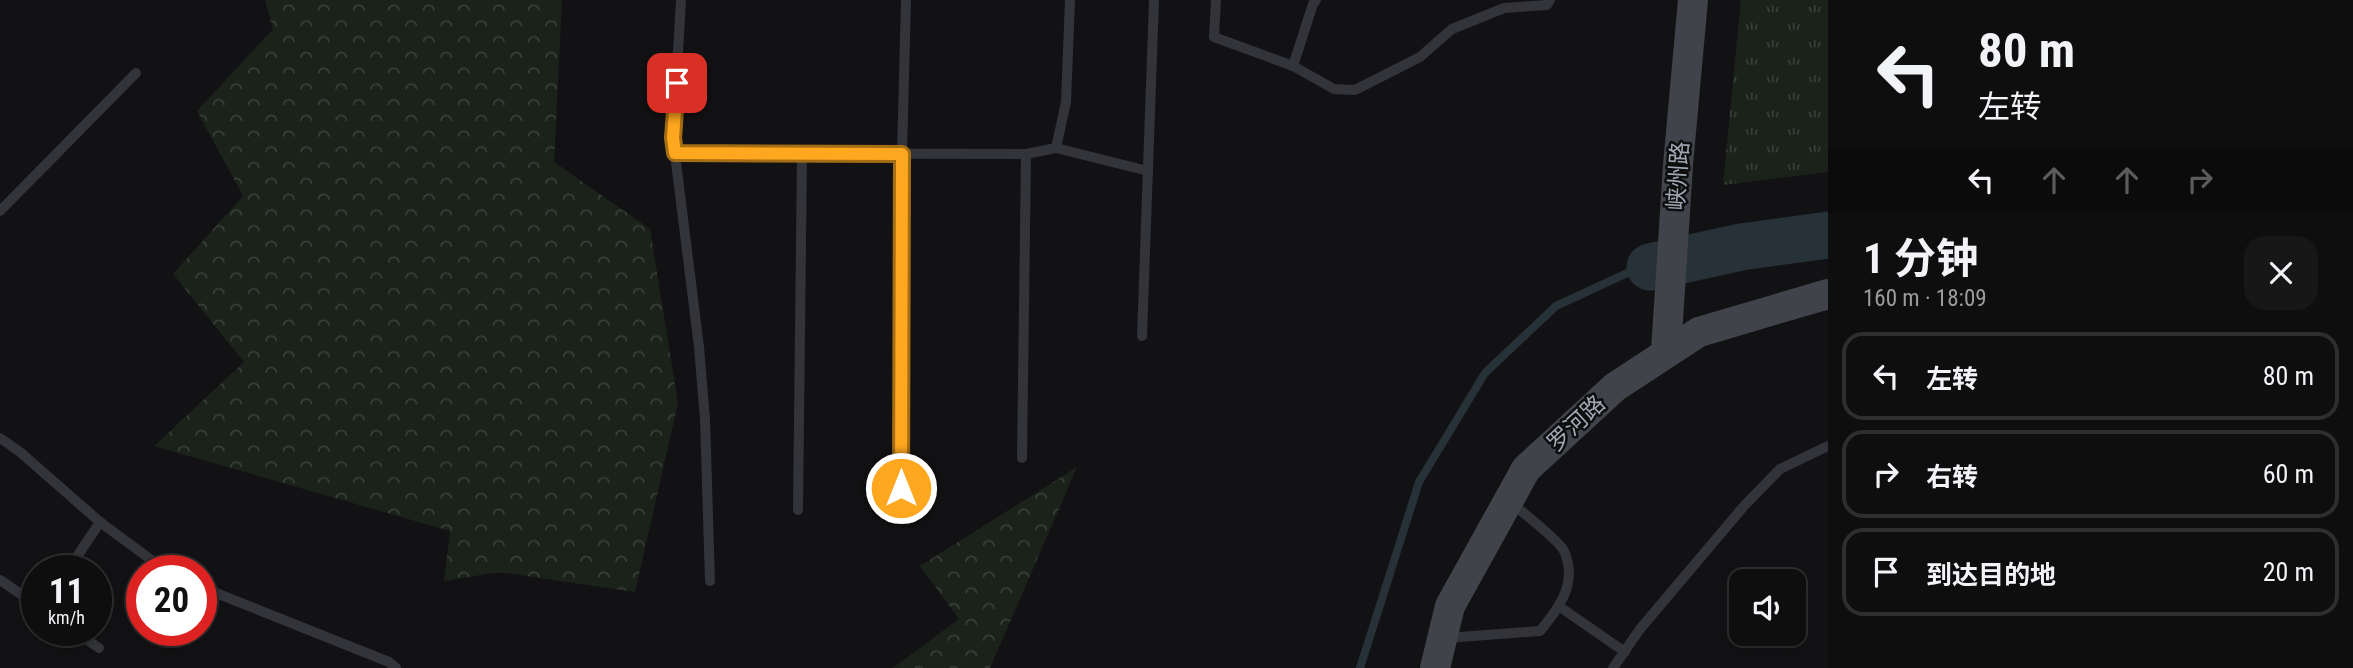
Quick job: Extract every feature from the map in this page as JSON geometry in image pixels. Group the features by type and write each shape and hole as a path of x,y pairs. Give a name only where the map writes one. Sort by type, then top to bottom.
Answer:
{"main road":[{"name":"峡州路","path":"1666,351 1678,166 1693,0"},
{"name":"罗河路","path":"1436,668 1450,606 1526,468 1615,387 1699,331 1828,294"}],"lane":[{"path":"681,0 673,138 705,407 710,581"},
{"path":"901,488 902,154 906,0"},
{"path":"1056,148 1066,102 1070,0"},
{"path":"1142,336 1154,0"},
{"path":"1216,0 1214,37 1293,66 1334,89 1355,90 1420,57 1452,29 1504,8 1547,5 1550,0"},
{"path":"1293,66 1316,0"},
{"path":"0,211 136,73"},
{"path":"675,153 1026,154 1056,148 1148,171"},
{"path":"798,510 802,153"},
{"path":"1021,458 1026,154"},
{"path":"0,438 20,452 100,522 145,555"},
{"path":"1614,668 1640,629 1744,506 1780,469 1828,446"},
{"path":"1442,638 1540,631 1560,607 1570,580 1564,549 1508,500"},
{"path":"78,555 100,522"},
{"path":"0,580 21,595"},
{"path":"217,593 389,662 396,668"},
{"path":"1560,607 1625,652"}],"green space":[{"path":"265,0 562,0 554,162 650,229 678,403 635,592 499,572 444,581 450,531 154,446 244,362 173,274 243,196 197,111 273,29"},
{"path":"1741,0 1828,0 1828,172 1723,185"},
{"path":"1077,467 990,668 893,668 959,619 920,566"}],"waterway":[{"path":"1650,267 1741,247 1828,235"},
{"path":"1360,668 1419,482 1485,373 1556,306 1636,269 1650,267"}],"route":[{"path":"677,83 673,138 675,153 902,154 901,488"}]}
